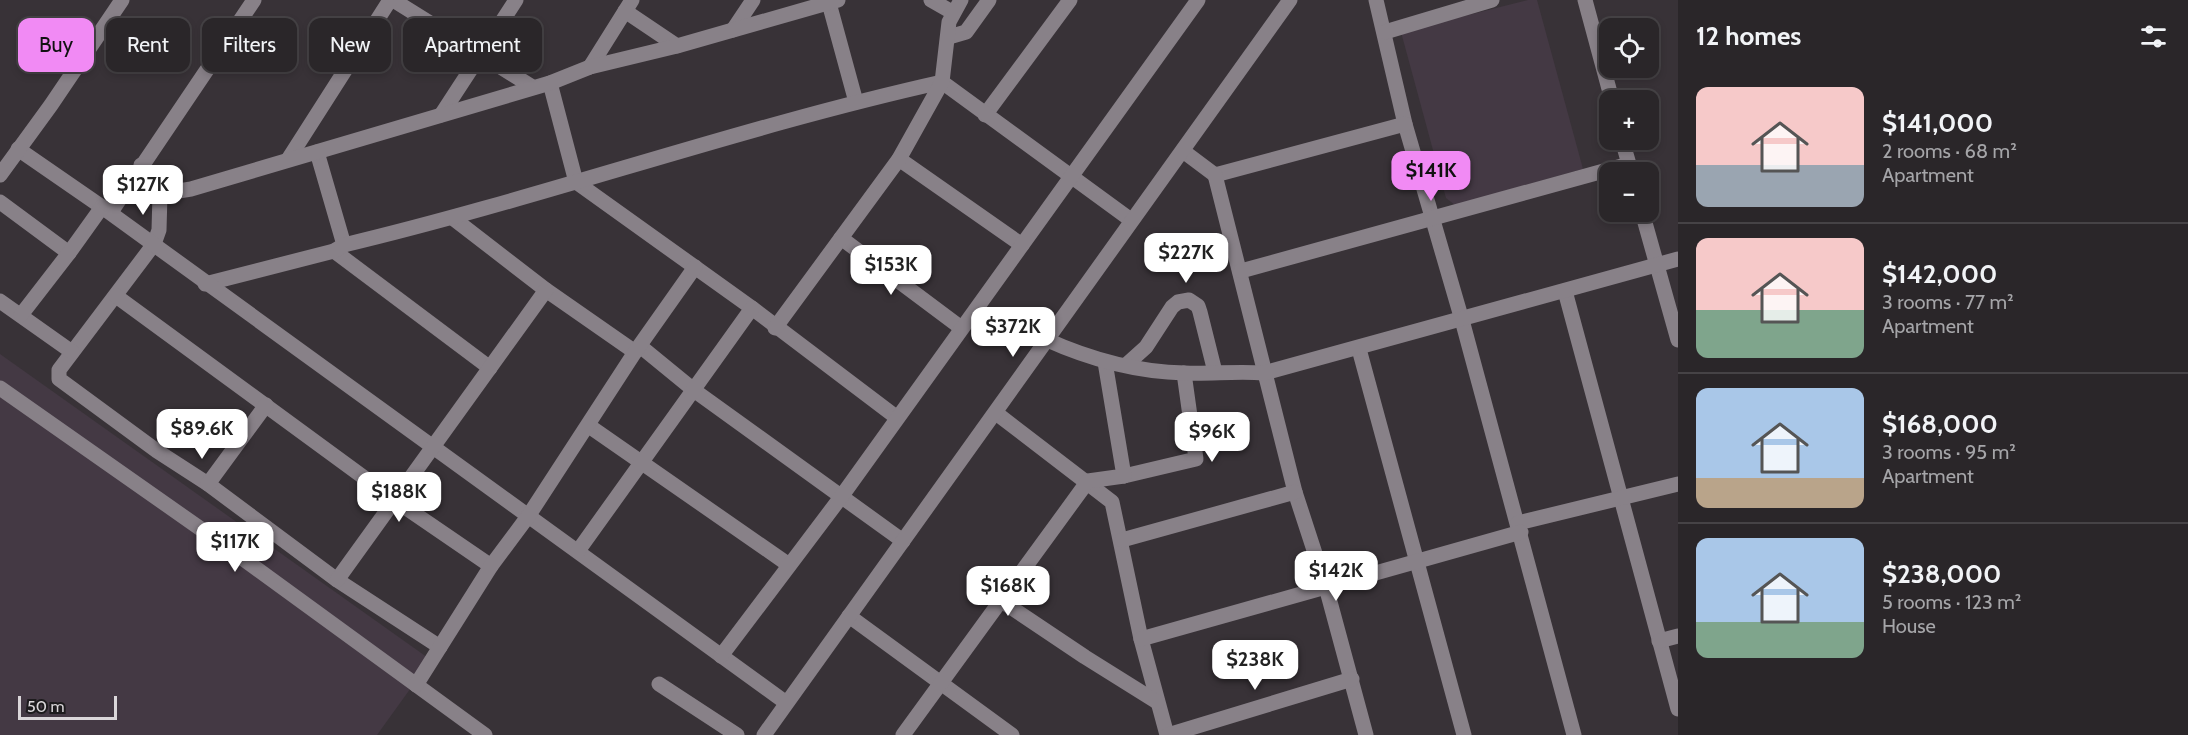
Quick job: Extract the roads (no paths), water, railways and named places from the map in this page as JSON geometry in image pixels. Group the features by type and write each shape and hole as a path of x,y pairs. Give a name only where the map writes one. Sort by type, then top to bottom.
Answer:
{"street":[{"path":"0,175 51,105 122,0"},
{"path":"21,315 141,165 254,0"},
{"path":"289,158 392,0 421,18"},
{"path":"504,18 516,0"},
{"path":"733,30 753,0"},
{"path":"775,328 899,159 942,82 949,38 949,22 956,6 932,0"},
{"path":"949,38 966,32 989,0"},
{"path":"721,656 841,496 960,327 1022,245 1068,177 1198,0"},
{"path":"764,735 785,702 996,413 1045,339 1290,0"},
{"path":"1376,0 1405,124 1462,320 1575,735"},
{"path":"1385,32 1492,0"},
{"path":"1585,0 1609,90"},
{"path":"160,194 258,171 289,158 317,152 590,68 677,46 834,1 856,102"},
{"path":"985,115 1066,1"},
{"path":"590,68 628,6 677,46"},
{"path":"441,114 469,72"},
{"path":"508,72 531,86"},
{"path":"550,82 576,182 752,308 775,328 896,417"},
{"path":"942,82 1068,177 1131,220"},
{"path":"205,284 454,219 856,102 942,82"},
{"path":"1215,175 1405,124"},
{"path":"18,149 106,209 205,284 529,515 785,702"},
{"path":"1183,151 1215,175 1295,492 1326,587 1366,735"},
{"path":"317,152 339,248 490,368"},
{"path":"899,159 1022,245"},
{"path":"141,165 151,176 160,194 159,230 154,244 59,370 59,379 208,484 337,580 440,647"},
{"path":"1241,271 1599,176"},
{"path":"0,202 69,254"},
{"path":"454,219 546,290 637,350 903,541"},
{"path":"1645,222 1678,340"},
{"path":"841,238 960,327"},
{"path":"1045,339 1105,362 1184,373 1264,373 1359,349 1678,259"},
{"path":"416,685 491,566 529,515 637,350 695,267"},
{"path":"337,580 546,290"},
{"path":"1565,291 1678,710"},
{"path":"116,296 396,501 491,566"},
{"path":"1126,365 1146,347 1172,307 1178,302 1189,300 1198,306 1215,372"},
{"path":"0,301 72,352"},
{"path":"578,551 695,391 752,308"},
{"path":"1359,349 1419,561 1464,735"},
{"path":"1105,362 1124,476"},
{"path":"903,735 1088,481 1124,476 1196,459 1184,373"},
{"path":"0,388 238,555 485,735"},
{"path":"208,484 266,405"},
{"path":"996,413 1088,481 1112,502 1164,733 1352,679"},
{"path":"589,426 789,565"},
{"path":"1142,639 1419,561 1621,496 1678,484"},
{"path":"1122,540 1295,492"},
{"path":"1000,600 1157,702"},
{"path":"849,616 1012,735"},
{"path":"1659,641 1678,636"},
{"path":"658,684 737,735"}]}
